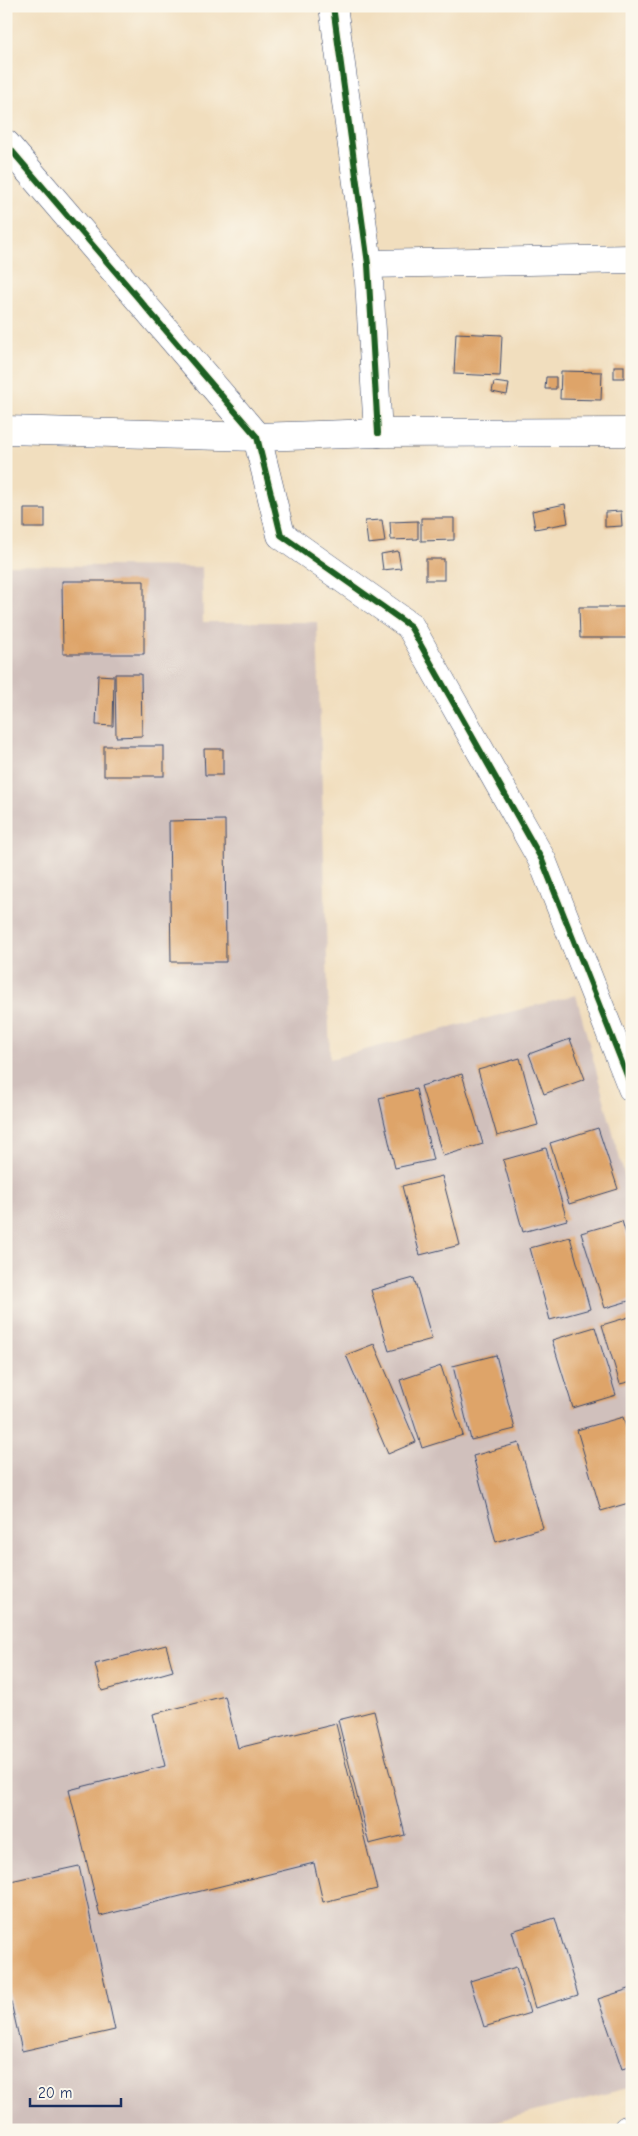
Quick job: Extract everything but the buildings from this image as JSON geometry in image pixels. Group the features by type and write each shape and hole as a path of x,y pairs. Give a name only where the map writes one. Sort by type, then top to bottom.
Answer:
{"street":[{"path":"333,6 368,264 378,433"},
{"path":"6,144 257,436 280,535 410,626 542,860 630,1075"},
{"path":"368,264 632,259"},
{"path":"6,430 257,436 378,433 632,432"},
{"path":"627,2130 632,2128"}],"shaded area":[{"path":"6,565 202,567 203,622 317,622 330,1059 576,995 632,1204 632,2087 462,2130 6,2130"}],"cycle path":[{"path":"333,6 368,264 378,433"},
{"path":"6,144 257,437 281,535 410,626 542,860 632,1088"}]}
